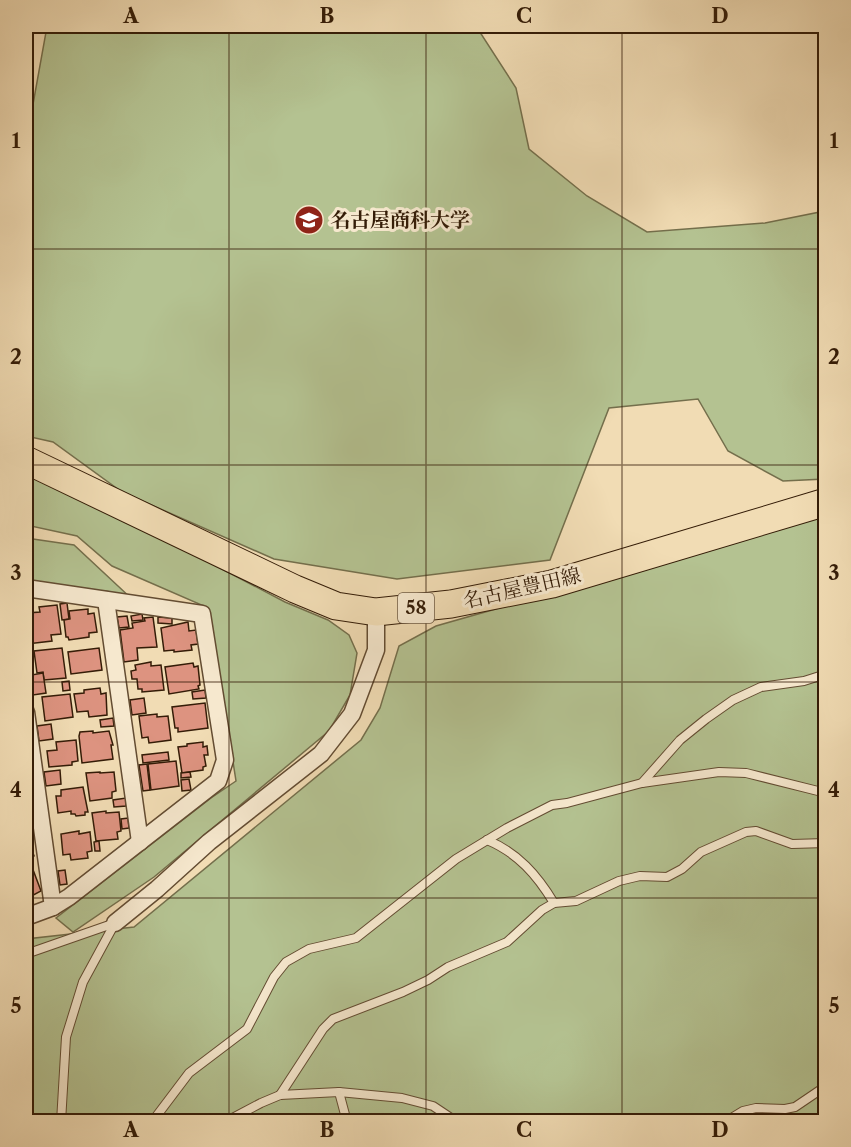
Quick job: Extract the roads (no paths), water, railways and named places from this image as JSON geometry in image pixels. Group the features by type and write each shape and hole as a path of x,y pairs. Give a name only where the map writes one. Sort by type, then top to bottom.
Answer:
{"main road":[{"name":"名古屋豊田線","path":"26,460 295,589 336,606 376,612 451,604 552,584 825,502"}],"street":[{"path":"26,588 202,614 225,760 218,781 69,897 53,907 26,917"},
{"path":"106,600 140,842"},
{"path":"115,923 157,890 209,842 321,754 352,714 376,650 376,612"},
{"path":"26,712 31,802 53,907"}],"lane":[{"path":"642,783 680,740 705,718 733,700 761,687 804,681 825,674"},
{"path":"165,1122 154,1120 189,1073 247,1029 274,977 286,962 309,949 356,938 456,859 552,805 642,783 719,772 746,772 825,793"},
{"path":"280,1095 323,1029 333,1019 428,981 448,967 507,942 542,910 555,903 576,901 619,881 640,876 667,877 682,869 701,852 746,832 756,831 792,844 825,843"},
{"path":"487,840 521,859 541,881 555,903"},
{"path":"26,954 115,923"},
{"path":"61,1122 66,1037 83,982 115,923"},
{"path":"725,1122 742,1111 795,1107 825,1086"},
{"path":"339,1092 347,1122"},
{"path":"225,1122 280,1095 339,1092 412,1101 433,1106 458,1122"}],"place":[{"name":"名古屋商科大学","path":"309,220"}]}
